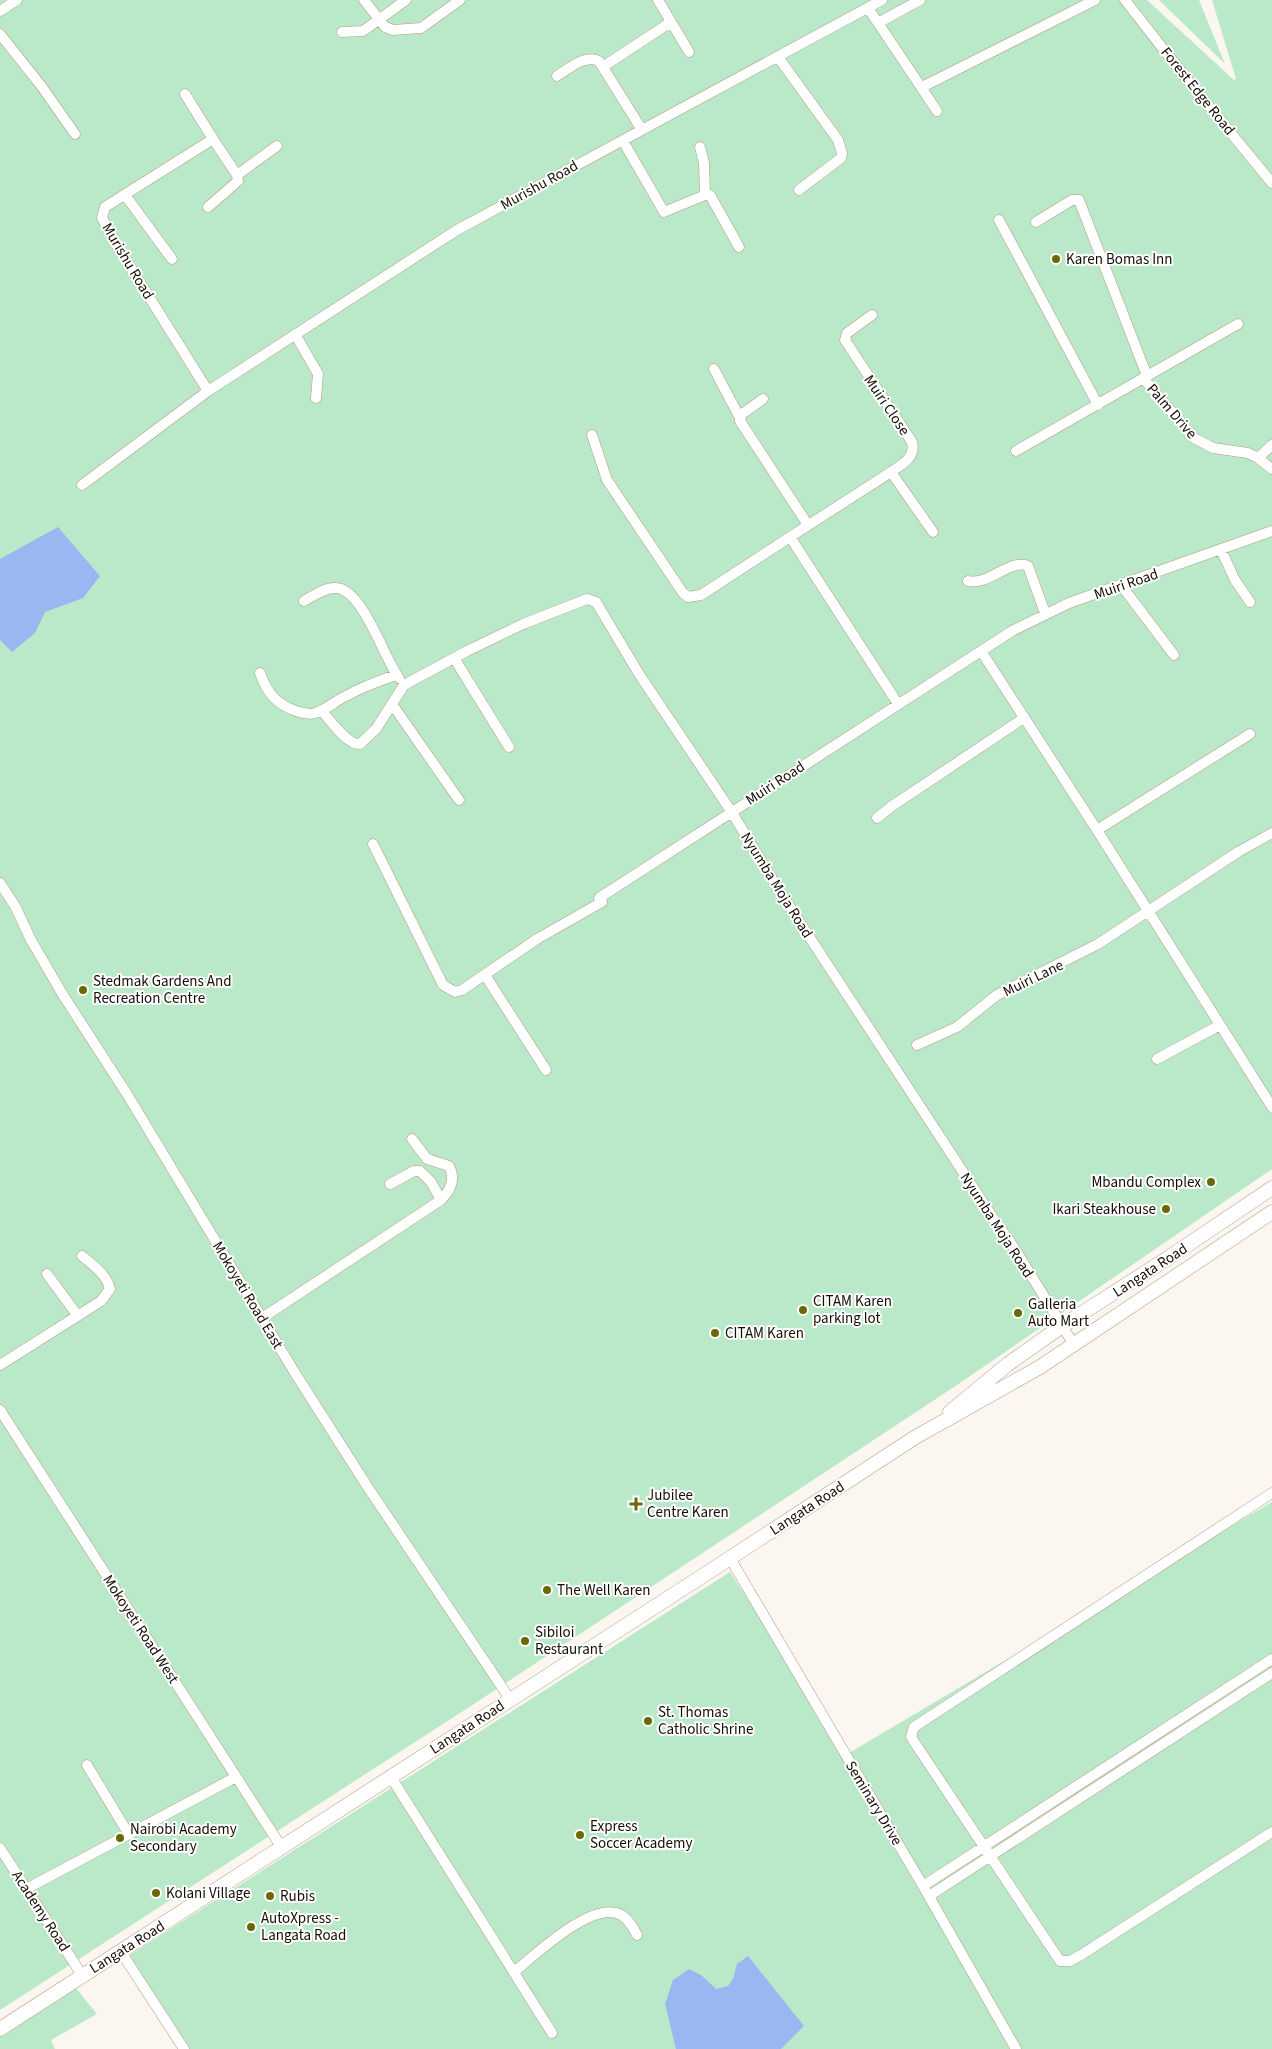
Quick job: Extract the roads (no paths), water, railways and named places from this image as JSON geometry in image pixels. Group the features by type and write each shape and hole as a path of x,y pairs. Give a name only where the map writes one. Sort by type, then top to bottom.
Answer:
{"main road":[{"name":"Langata Road","path":"934,1426 1008,1364 1062,1326 1160,1264 1272,1188"},
{"name":"Langata Road","path":"0,2029 934,1426 1008,1386 1074,1344 1272,1212"}],"street":[{"path":"0,11 17,0"},
{"path":"364,0 388,30 421,28 460,0"},
{"path":"342,32 363,31 406,0"},
{"path":"658,0 689,52"},
{"name":"Murishu Road","path":"82,485 208,391 458,230 882,0"},
{"path":"878,24 920,0"},
{"path":"922,87 1094,0"},
{"name":"Forest Edge Road","path":"1125,0 1272,183"},
{"path":"868,8 937,112"},
{"path":"604,66 671,22"},
{"path":"0,34 42,87 75,134"},
{"path":"778,57 838,140 842,153 841,158 799,190"},
{"path":"556,76 586,58 593,58 604,66 642,130"},
{"path":"185,94 237,175 237,183 208,207"},
{"name":"Murishu Road","path":"208,391 105,226 102,218 105,207 213,139"},
{"path":"623,141 664,212 705,195 710,195 739,247"},
{"path":"237,175 277,146"},
{"path":"700,147 704,163 705,195"},
{"path":"125,195 172,259"},
{"path":"1036,222 1072,200 1079,200 1145,377"},
{"path":"999,220 1098,405"},
{"name":"Muiri Close","path":"592,435 607,480 680,590 685,596 694,597 711,588 891,472 907,461 912,455 914,448 912,442 845,340 847,334 872,315"},
{"path":"1016,451 1238,324"},
{"path":"296,334 318,374 316,398"},
{"path":"714,369 740,418 808,525"},
{"name":"Palm Drive","path":"1145,377 1194,438 1213,448 1248,454 1258,458 1272,468"},
{"path":"740,418 763,399"},
{"path":"1258,458 1272,445"},
{"path":"891,472 933,532"},
{"name":"Muiri Road","path":"373,844 443,985 448,990 456,992 537,939 602,902 599,898 1012,631 1045,613 1069,603 1272,532"},
{"path":"790,537 898,704"},
{"path":"1221,550 1235,580 1250,602"},
{"path":"968,581 974,582 989,578 1017,564 1028,566 1045,613"},
{"path":"1122,585 1174,655"},
{"path":"304,601 333,588 348,592 369,622 396,674 404,685 376,729 357,744 343,735 322,710"},
{"name":"Nyumba Moja Road","path":"404,685 523,624 587,599 592,600 600,608 639,674 732,812 780,892 1013,1246 1074,1344"},
{"path":"981,651 1098,830 1272,1106"},
{"path":"454,658 509,747"},
{"path":"260,674 268,692 279,703 308,714 322,710 369,685 396,674"},
{"path":"392,704 459,800"},
{"path":"877,818 1024,718"},
{"path":"1098,830 1250,734"},
{"name":"Muiri Lane","path":"917,1046 957,1027 997,995 1098,944 1148,909 1238,852 1272,833"},
{"name":"Mokoyeti Road East","path":"0,883 15,906 31,940 63,995 127,1094 262,1318 367,1486 510,1699"},
{"path":"484,975 546,1070"},
{"path":"1157,1058 1220,1025"},
{"path":"262,1318 441,1200 450,1190 451,1169 446,1164 436,1163 427,1159 412,1139"},
{"path":"390,1184 414,1171 420,1171 431,1182 441,1200"},
{"path":"0,1365 101,1301 110,1289 108,1282 82,1256"},
{"path":"47,1274 78,1316"},
{"name":"Mokoyeti Road West","path":"0,1410 282,1848"},
{"path":"1272,1493 914,1727 911,1733 912,1741 1057,1958 1064,1962 1081,1955 1272,1832"},
{"name":"Seminary Drive","path":"730,1558 929,1896 1016,2049"},
{"path":"929,1896 981,1863 987,1851 1272,1660"},
{"path":"923,1886 987,1851 1272,1673"},
{"path":"87,1765 128,1833"},
{"path":"392,1776 552,2033"},
{"path":"26,1889 236,1777"},
{"name":"Academy Road","path":"0,1848 82,1975"},
{"path":"514,1972 581,1920 606,1911 619,1913 630,1923 637,1935"},
{"path":"121,1952 184,2049"}],"water":[{"path":"58,527 100,576 83,598 45,612 35,633 12,652 0,640 0,559"},
{"path":"748,1956 804,2026 781,2049 676,2049 665,2004 673,1980 689,1969 701,1975 716,1989 728,1986 733,1979 737,1964"}],"place":[{"name":"Karen Bomas Inn","path":"1056,259"},
{"name":"Stedmak Gardens And Recreation Centre","path":"83,990"},
{"name":"Mbandu Complex","path":"1211,1182"},
{"name":"Ikari Steakhouse","path":"1166,1209"},
{"name":"CITAM Karen parking lot","path":"803,1310"},
{"name":"Galleria Auto Mart","path":"1018,1313"},
{"name":"CITAM Karen","path":"715,1333"},
{"name":"Jubilee Centre Karen","path":"636,1504"},
{"name":"The Well Karen","path":"547,1590"},
{"name":"Sibiloi Restaurant","path":"525,1641"},
{"name":"St. Thomas Catholic Shrine","path":"648,1721"},
{"name":"Express Soccer Academy","path":"580,1835"},
{"name":"Nairobi Academy Secondary","path":"120,1838"},
{"name":"Kolani Village","path":"156,1893"},
{"name":"Rubis","path":"270,1896"},
{"name":"AutoXpress - Langata Road","path":"251,1927"}]}
